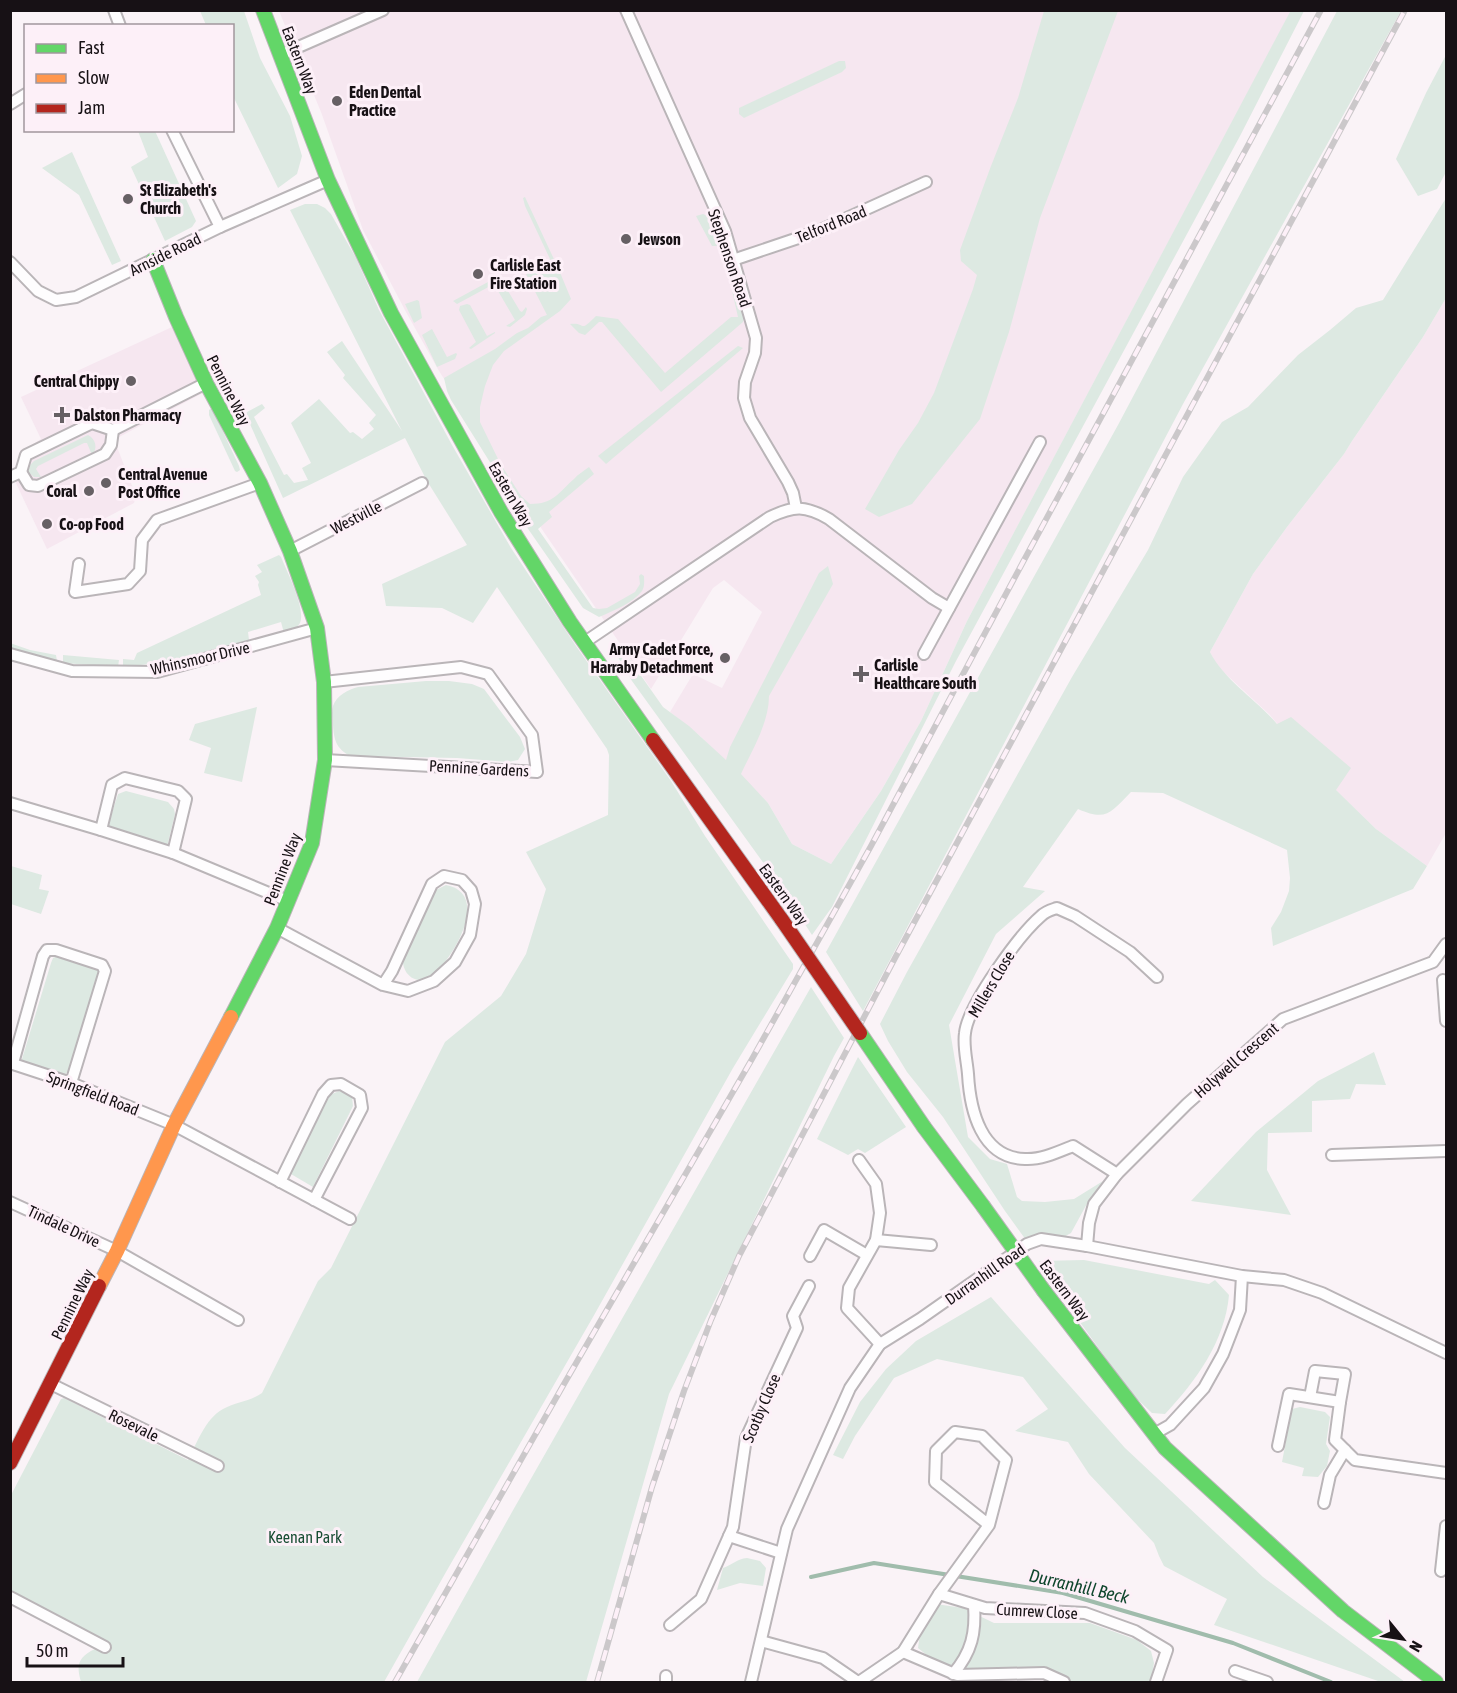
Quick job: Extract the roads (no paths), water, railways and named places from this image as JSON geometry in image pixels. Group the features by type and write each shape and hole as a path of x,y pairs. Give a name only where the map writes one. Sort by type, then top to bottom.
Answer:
{"street":[{"name":"Eastern Way","path":"263,10 328,180 391,313 501,512 570,622 782,920 924,1127 1044,1291 1165,1448 1343,1611 1436,1683"},
{"path":"280,55 383,10"},
{"name":"Stephenson Road","path":"626,10 725,231 756,338 755,353 746,382 744,398 750,418 793,493 796,508"},
{"path":"10,104 24,95"},
{"path":"173,132 220,227"},
{"name":"Arnside Road","path":"10,262 38,291 56,300 76,297 220,227 328,180"},
{"name":"Telford Road","path":"733,260 816,232 926,182"},
{"name":"Pennine Way","path":"10,1463 117,1251 174,1125 277,928 312,843 325,760 324,682 317,628 290,551 260,483 206,383 153,260"},
{"path":"113,430 111,445 105,454 38,486 29,485 21,472 26,455 92,423 113,430 206,383"},
{"path":"924,654 1040,442"},
{"path":"10,477 21,472"},
{"path":"79,564 75,592 128,584 140,571 142,540 156,520 260,483"},
{"name":"Westville","path":"290,551 422,483"},
{"path":"585,642 770,518 788,509 796,508 816,511 829,519 932,598 949,608"},
{"name":"Whinsmoor Drive","path":"10,654 72,670 158,672 317,628"},
{"name":"Pennine Gardens","path":"324,682 461,667 488,674 532,735 537,772 325,760"},
{"path":"101,830 112,785 125,778 178,791 186,799 173,853"},
{"path":"10,803 173,853 288,901"},
{"path":"277,928 383,985 408,991 434,981 455,962 470,936 475,904 471,890 462,880 444,876 432,884 392,971 383,985"},
{"name":"Millers Close","path":"1117,1174 1073,1146 1048,1156 1026,1160 1013,1158 993,1148 979,1128 969,1095 965,1033 970,1016 993,976 1013,948 1041,916 1058,908 1075,916 1130,952 1157,977"},
{"name":"Holywell Crescent","path":"1087,1246 1089,1223 1094,1204 1117,1174 1187,1104 1283,1019 1433,962 1446,944"},
{"path":"12,1063 43,956 47,950 56,950 102,965 105,971 71,1083"},
{"path":"1443,980 1446,1021"},
{"name":"Springfield Road","path":"12,1063 71,1083 174,1125 350,1219"},
{"path":"280,1182 323,1094 331,1085 341,1084 360,1095 362,1108 314,1200"},
{"path":"1332,1155 1446,1151"},
{"path":"859,1160 876,1184 880,1213 876,1240 849,1288 847,1308 880,1344"},
{"name":"Tindale Drive","path":"10,1202 117,1251 238,1320"},
{"path":"810,1256 825,1230 867,1254"},
{"name":"Durranhill Road","path":"751,1683 787,1529 850,1388 880,1344 920,1319 1027,1244 1041,1239 1242,1276 1284,1280 1322,1293 1443,1351"},
{"path":"876,1240 931,1245"},
{"path":"1154,1434 1170,1425 1204,1388 1223,1354 1240,1310 1242,1276"},
{"name":"Scotby Close","path":"670,1625 701,1599 733,1527 746,1438 797,1328 794,1316 809,1287"},
{"path":"1443,1351 1446,1339"},
{"path":"1310,1397 1315,1371 1345,1374 1335,1440 1355,1460 1446,1473"},
{"name":"Rosevale","path":"51,1384 218,1466"},
{"path":"1278,1446 1289,1394 1340,1402"},
{"path":"761,1641 823,1658 858,1683 903,1652 939,1594 989,1526 1006,1460 982,1436 955,1432 936,1451 935,1482 989,1526"},
{"path":"1324,1503 1330,1475 1345,1450"},
{"path":"1441,1570 1446,1526"},
{"path":"729,1536 781,1553"},
{"name":"Cumrew Close","path":"939,1594 985,1608 1085,1613 1135,1631 1167,1650 1156,1683"},
{"path":"10,1597 105,1647"},
{"path":"953,1674 960,1666 971,1644 975,1624 974,1605"},
{"path":"903,1652 957,1675 1044,1673 1064,1683"},
{"path":"1235,1671 1267,1683"}],"waterway":[{"name":"Durranhill Beck","path":"811,1577 874,1563 1063,1593 1233,1643 1331,1682"}],"railway":[{"path":"395,1682 752,1059 871,846 1321,10"},
{"path":"597,1682 652,1487 684,1391 739,1256 895,958 1405,10"}],"place":[{"name":"Eden Dental Practice","path":"337,101"},
{"name":"St Elizabeth's Church","path":"128,199"},
{"name":"Jewson","path":"626,239"},
{"name":"Carlisle East Fire Station","path":"478,274"},
{"name":"Central Chippy","path":"131,381"},
{"name":"Dalston Pharmacy","path":"62,415"},
{"name":"Central Avenue Post Office","path":"106,483"},
{"name":"Coral","path":"89,491"},
{"name":"Co-op Food","path":"47,524"},
{"name":"Army Cadet Force, Harraby Detachment","path":"725,658"},
{"name":"Carlisle Healthcare South","path":"861,674"}],"park label":[{"name":"Keenan Park","path":"305,1537"}]}
